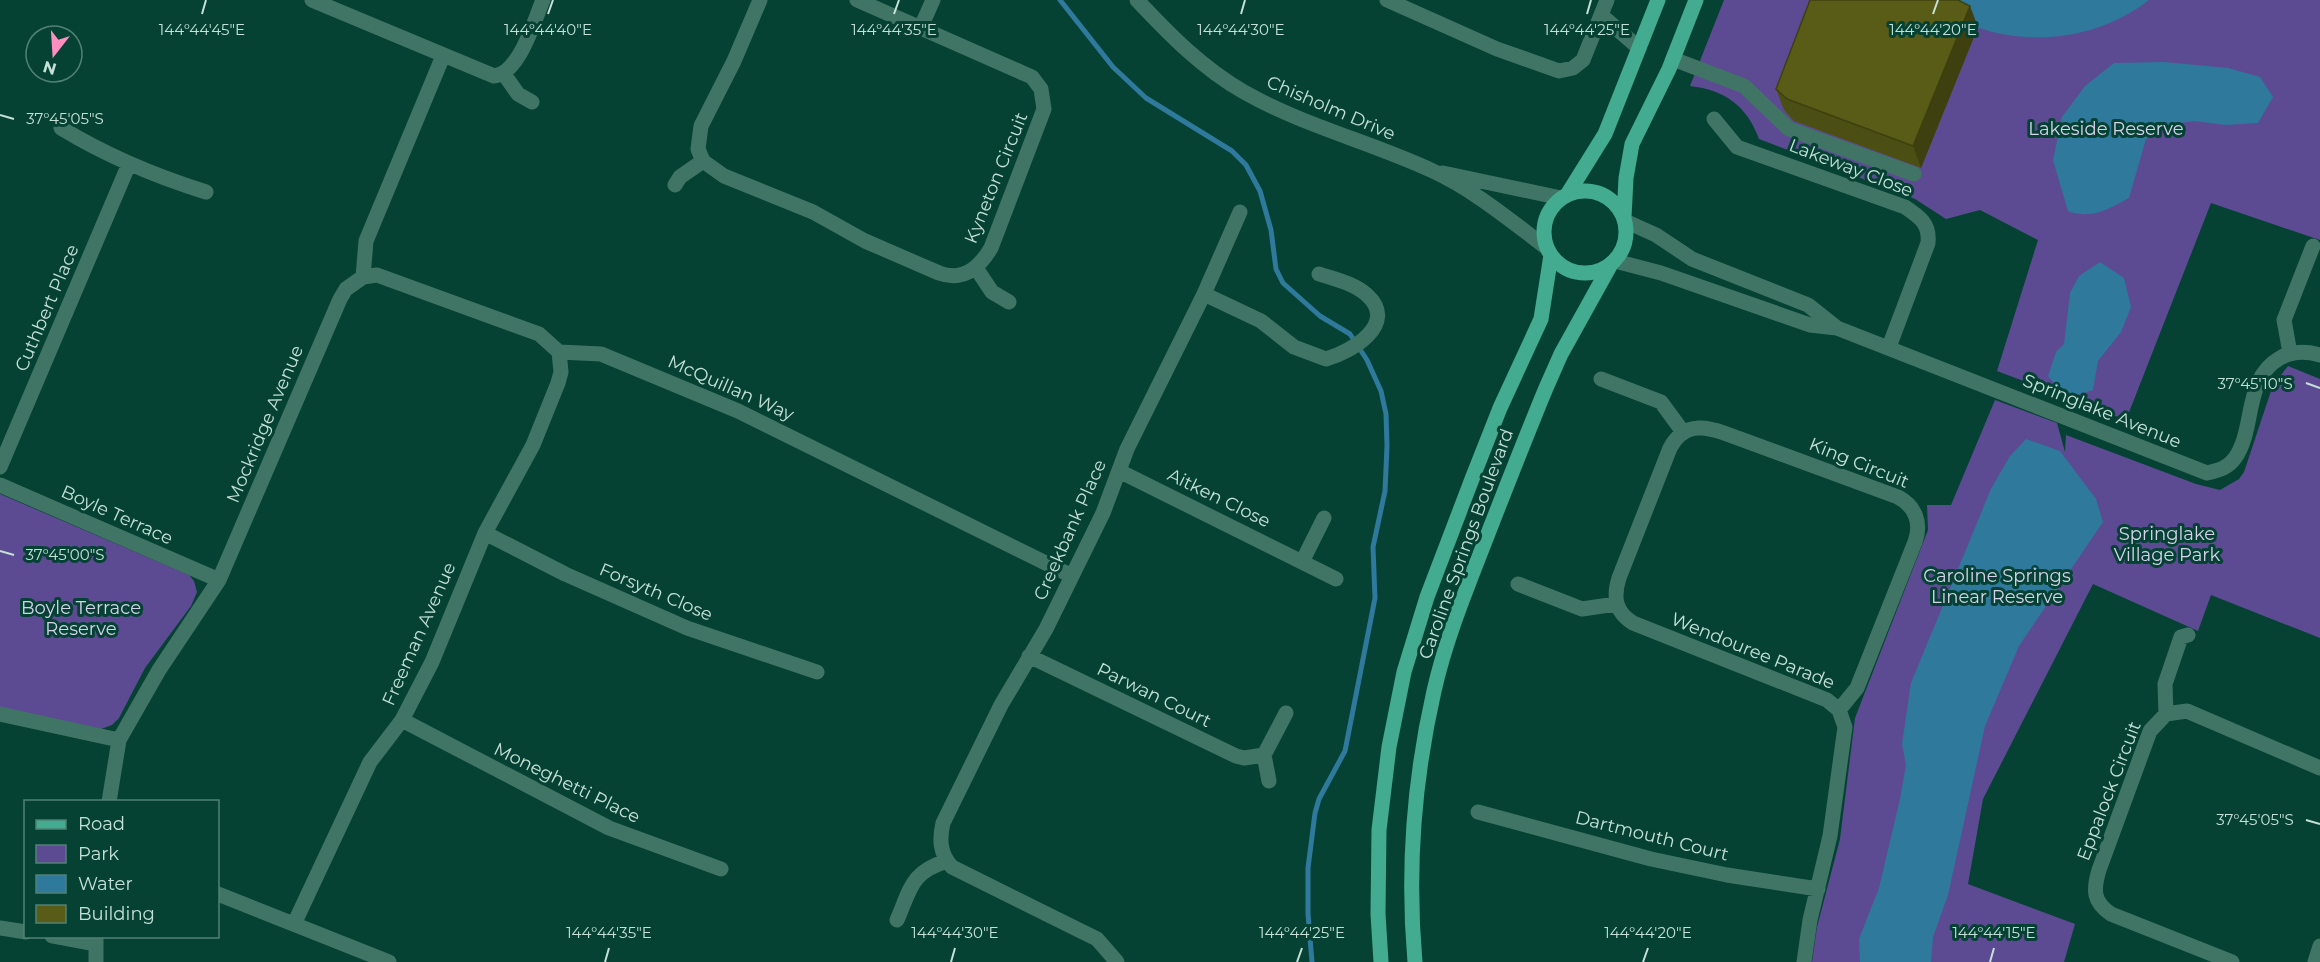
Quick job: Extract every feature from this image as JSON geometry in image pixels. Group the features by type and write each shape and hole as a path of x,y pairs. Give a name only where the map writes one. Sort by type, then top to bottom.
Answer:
{"main road":[{"path":"1658,0 1605,134 1564,197 1551,208 1545,221 1544,234 1549,252 1568,270 1590,273 1613,263 1626,242 1627,173 1632,144 1673,59 1696,0"},
{"path":"1564,197 1589,191 1600,194 1610,199 1625,219"},
{"name":"Caroline Springs Boulevard","path":"1381,962 1378,914 1379,830 1389,747 1404,672 1427,597 1468,489 1500,408 1541,319 1549,252"},
{"name":"Caroline Springs Boulevard","path":"1415,962 1412,905 1415,816 1426,729 1445,652 1460,605 1546,388 1569,339 1613,263"}],"street":[{"path":"312,0 489,76 504,74 514,64 543,0"},
{"path":"675,185 680,177 703,160 698,140 701,126 734,61 760,0"},
{"name":"Kyneton Circuit","path":"703,160 708,167 724,176 813,212 865,241 939,273 959,276 976,268 991,248 1044,109 1041,89 1032,77 857,0"},
{"path":"921,27 933,0"},
{"name":"Chisholm Drive","path":"1137,0 1182,47 1242,91 1294,117 1434,172 1564,197"},
{"path":"1387,0 1497,50 1560,71 1573,68 1582,60 1607,0"},
{"path":"1601,15 1639,48"},
{"path":"443,56 366,241 363,277 377,275 519,326 539,334 560,352"},
{"path":"1673,59 1744,86 1789,129 1914,174"},
{"path":"504,74 518,94 532,102"},
{"name":"Lakeway Close","path":"1714,119 1737,147 1905,207 1923,219 1929,233 1928,243 1889,347"},
{"path":"61,129 97,150 129,164 206,192"},
{"name":"Cuthbert Place","path":"0,467 129,164"},
{"name":"Chisholm Drive","path":"1434,172 1509,220 1549,252"},
{"name":"Creekbank Place","path":"947,861 940,844 943,823 1001,705 1046,629 1072,576 1112,493 1127,449 1204,294 1240,212"},
{"name":"Springlake Avenue","path":"1625,219 1656,235 1692,259 1808,305 1837,328"},
{"path":"2313,246 2284,320 2290,353 2304,351 2320,355"},
{"name":"Springlake Avenue","path":"1613,263 1661,273 1810,326 1837,328 2207,472 2224,469 2236,456 2260,378 2272,363 2290,353"},
{"name":"Kyneton Circuit","path":"976,268 992,292 1009,302"},
{"path":"1204,294 1261,321 1294,348 1326,359 1370,337 1375,328 1376,311 1368,295 1351,285 1318,274"},
{"name":"Mockridge Avenue","path":"109,800 119,740 159,670 219,580 340,299 346,289 363,277"},
{"name":"Freeman Avenue","path":"294,924 369,762 402,720 432,662 485,533 533,445 558,383 560,352"},
{"name":"McQuillan Way","path":"560,352 602,354 738,411 1072,576"},
{"path":"1518,584 1582,609 1616,604 1615,590 1636,534 1670,448 1683,432 1661,402 1601,379"},
{"name":"King Circuit","path":"1683,432 1700,427 1724,433 1898,496 1914,510 1918,528 1915,542 1857,688 1839,710"},
{"name":"Aitken Close","path":"1119,471 1336,579"},
{"name":"Boyle Terrace","path":"0,485 219,580"},
{"path":"1302,562 1324,519"},
{"name":"Forsyth Close","path":"485,533 565,574 687,628 817,672"},
{"name":"Wendouree Parade","path":"1616,604 1621,614 1633,623 1827,700 1839,710 1845,727 1830,836 1804,962"},
{"path":"2166,714 2165,684 2181,638 2188,635"},
{"name":"Parwan Court","path":"1029,656 1236,756 1244,758 1264,755"},
{"name":"Eppalock Circuit","path":"2232,962 2111,914 2101,908 2095,897 2094,885 2150,732 2166,714 2187,711 2320,768"},
{"path":"1269,781 1264,755 1286,713"},
{"path":"0,714 119,740"},
{"name":"Moneghetti Place","path":"402,720 609,828 721,869"},
{"name":"Dartmouth Court","path":"1478,812 1651,859 1727,875 1818,889"},
{"path":"897,920 921,873 928,867 947,861 962,873 1097,939 1117,962"},
{"path":"219,894 389,962"},
{"path":"0,928 24,932"},
{"path":"74,938 96,940 96,962"},
{"path":"2315,962 2320,946"}],"green space":[{"name":"Lakeside Reserve","path":"1724,0 2320,0 2320,240 2211,203 2126,420 1997,371 2038,240 1980,210 1946,219 1915,199 1759,139 1748,117 1733,102 1714,91 1690,86"},
{"name":"Caroline Springs Linear Reserve","path":"2288,366 2320,379 2320,638 2211,595 2198,631 2093,584 1983,799 1968,884 2075,924 2064,962 1812,962 1817,927 1840,839 1855,718 1928,530 1927,505 1951,505 1995,400 2057,423 2065,452 2066,435 2196,484 2220,490 2239,479 2244,472 2273,385"},
{"name":"Boyle Terrace Reserve","path":"0,494 189,575 194,581 197,592 191,606 145,668 119,718 112,725 101,729 0,708"}],"water":[{"path":"1926,0 2149,0 2110,23 2089,30 2068,35 2023,37 1979,28"},
{"path":"2164,62 2228,68 2260,77 2273,97 2258,123 2226,125 2194,121 2168,125 2146,139 2129,198 2092,214 2068,211 2053,160 2062,117 2085,86 2114,63"},
{"path":"2100,262 2124,278 2131,307 2121,332 2098,361 2093,390 2074,396 2058,388 2048,376 2056,352 2064,344 2070,293 2079,276"},
{"path":"2026,439 2060,451 2096,499 2103,522 2019,646 1985,726 1948,895 1933,937 1931,962 1860,962 1859,939 1879,888 1900,799 1906,765 1902,744 1911,683 1991,489 2010,456"}],"building":[{"path":"1810,0 1958,0 1970,6 1913,146 1787,99 1776,89"}],"waterway":[{"path":"1060,0 1113,67 1146,98 1232,151 1246,165 1260,191 1271,230 1276,269 1283,283 1320,316 1350,334 1367,360 1381,391 1386,414 1387,446 1385,491 1373,547 1375,598 1345,751 1319,799 1315,813 1308,868 1308,914 1312,962"}],"park label":[{"name":"Springlake Village Park","path":"2167,544"}]}
